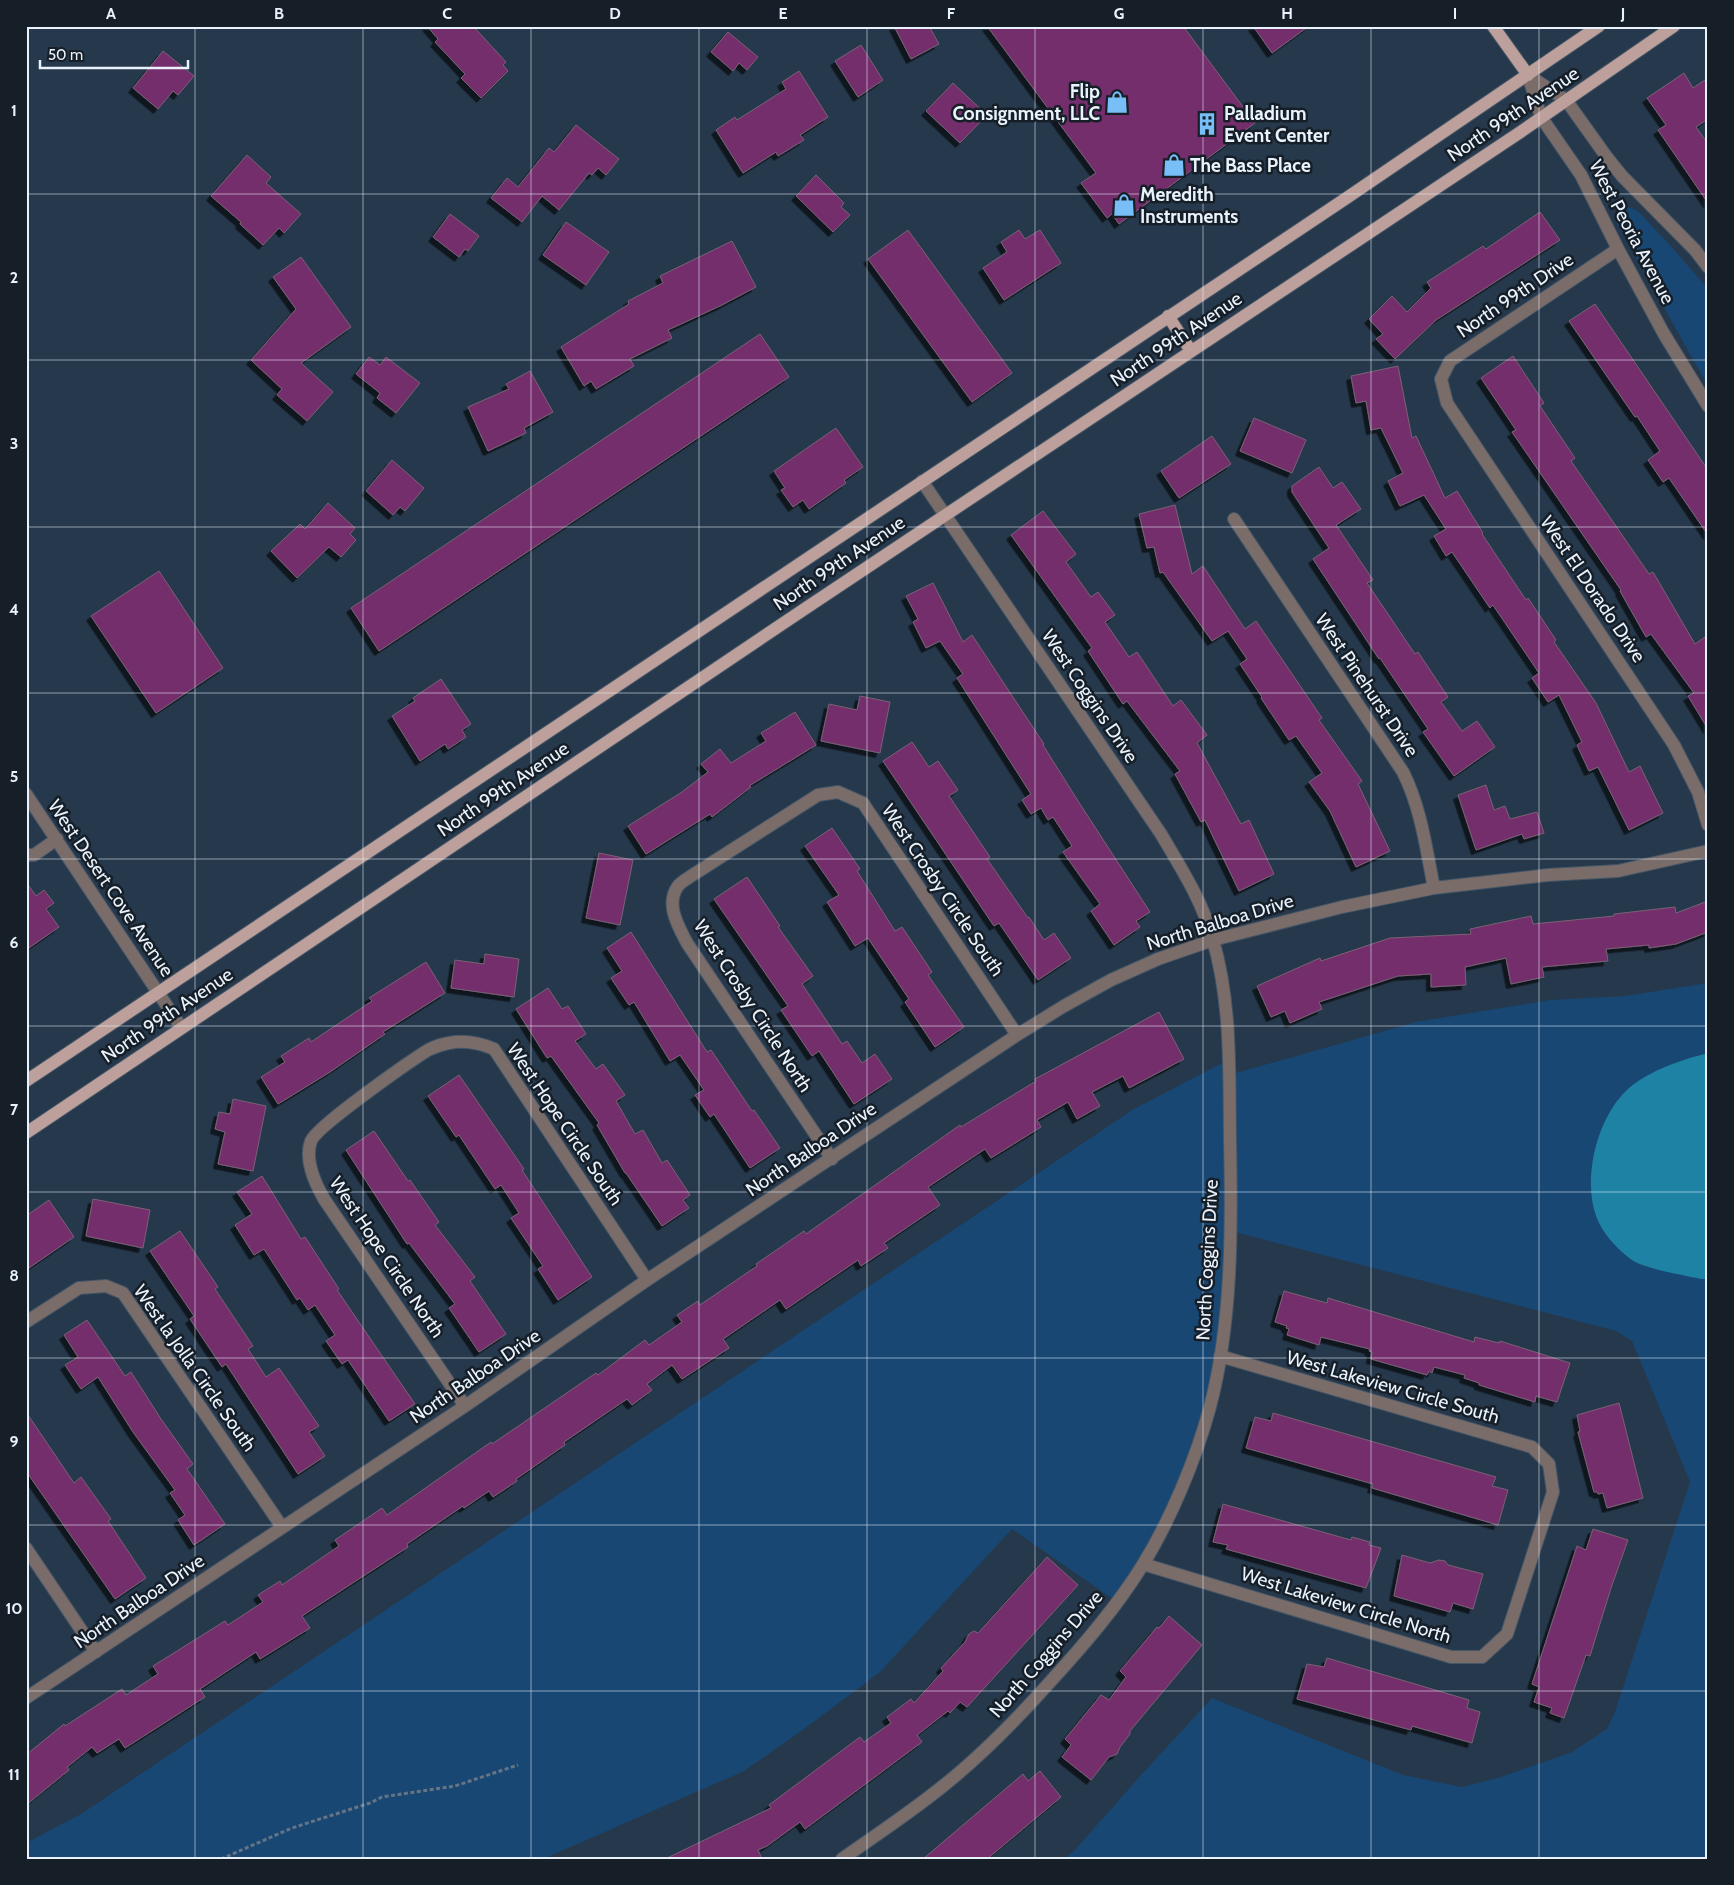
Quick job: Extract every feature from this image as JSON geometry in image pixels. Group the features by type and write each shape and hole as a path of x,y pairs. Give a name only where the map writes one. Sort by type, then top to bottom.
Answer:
{"main road":[{"name":"West Peoria Avenue","path":"1493,26 1528,75"},
{"name":"North 99th Avenue","path":"26,1081 159,994 1599,26"},
{"name":"North 99th Avenue","path":"26,1133 1674,26"},
{"path":"1168,316 1191,351"}],"street":[{"name":"West Peoria Avenue","path":"1528,75 1566,100 1622,176 1695,250 1708,267"},
{"name":"West Peoria Avenue","path":"1528,75 1541,117 1581,175 1664,334 1708,406"},
{"name":"North 99th Drive","path":"1441,378 1450,361 1618,249"},
{"name":"West El Dorado Drive","path":"1441,378 1447,404 1674,746 1698,792 1708,825"},
{"name":"West Coggins Drive","path":"922,481 1161,834 1189,881 1213,940"},
{"name":"West Pinehurst Drive","path":"1234,519 1403,772 1412,791 1418,811 1434,888"},
{"name":"West Crosby Circle South","path":"744,841 818,795 838,792 863,803 1017,1035"},
{"name":"West Desert Cove Avenue","path":"26,794 182,1027"},
{"path":"26,855 34,855 57,839"},
{"name":"West Crosby Circle North","path":"744,841 678,886 674,898 673,911 676,922 687,943 832,1159"},
{"name":"North Balboa Drive","path":"26,1698 465,1406 648,1280 1017,1035 1111,980 1158,958 1213,940 1342,907 1434,888 1548,875 1618,871 1708,851"},
{"name":"North Coggins Drive","path":"842,1859 942,1787 978,1756 1032,1703 1082,1647 1117,1602 1143,1564 1170,1512 1194,1456 1210,1407 1220,1356 1227,1296 1231,1192 1227,1023 1222,984 1213,940"},
{"name":"West Hope Circle South","path":"374,1088 430,1049 451,1042 478,1042 494,1048 648,1280"},
{"name":"West Hope Circle North","path":"374,1088 320,1129 311,1140 309,1154 313,1177 324,1199 465,1406"},
{"name":"West la Jolla Circle South","path":"26,1322 79,1288 106,1286 124,1293 282,1527"},
{"name":"West Lakeview Circle South","path":"1220,1356 1532,1447 1549,1464"},
{"name":"West Lakeview Circle North","path":"1143,1564 1451,1657 1482,1657 1507,1634 1553,1492 1549,1464"},
{"path":"26,1548 96,1652"}],"path":[{"path":"221,1859 292,1828 370,1803 382,1797 454,1786 518,1765"}],"shaded area":[{"path":"1625,206 1640,213 1708,289 1708,386 1616,222 1616,211"},
{"path":"1708,983 1708,1859 1064,1859 1074,1851 1212,1698 1403,1775 1462,1787 1501,1777 1572,1752 1607,1729 1615,1712 1690,1482 1632,1341 1616,1331 1231,1231 1210,1407 1170,1512 1117,1602 1012,1529 880,1672 804,1729 744,1771 543,1859 26,1859 26,1843 81,1814 1134,1109 1228,1060 1229,1075 1416,1022 1550,1000 1625,996"},
{"path":"1708,1053 1708,1279 1701,1279 1646,1266 1626,1256 1602,1228 1596,1216 1592,1201 1591,1185 1594,1152 1599,1136 1614,1106 1623,1094 1640,1080 1662,1068"}],"building":[{"path":"427,26 473,26 506,62 503,65 508,71 481,98 461,78 465,74 435,42 438,39"},
{"path":"894,26 929,26 939,44 911,59"},
{"name":"Flip Consignment, LLC","path":"987,26 1183,26 1255,123 1119,224 1112,214 1107,218 1081,183 1096,173"},
{"path":"1253,26 1309,26 1272,53"},
{"path":"728,32 758,57 747,70 739,63 733,71 711,52"},
{"path":"861,45 883,80 858,97 835,61"},
{"path":"163,51 194,76 178,95 173,91 158,109 133,88"},
{"path":"799,71 828,117 800,135 804,140 778,156 776,152 743,173 716,130 735,117 737,120 786,89 782,82"},
{"path":"1684,73 1693,88 1708,78 1708,119 1696,127 1708,144 1708,203 1658,130 1666,125 1647,98"},
{"path":"953,83 987,115 960,143 926,111"},
{"path":"576,125 619,159 606,175 598,168 592,175 589,173 559,210 542,196 522,222 491,198 507,178 518,187 549,148 554,152"},
{"path":"247,155 271,177 266,183 301,214 284,233 279,228 263,245 240,224 241,222 211,196"},
{"path":"816,175 844,203 841,207 850,215 833,232 796,196"},
{"path":"1540,212 1560,240 1436,320 1395,359 1376,339 1383,334 1369,319 1392,296 1407,312 1431,288 1427,282 1483,246 1486,249"},
{"path":"450,214 479,236 468,251 465,249 459,257 433,237"},
{"path":"566,222 609,252 586,285 543,255"},
{"path":"908,230 1012,373 972,402 868,259"},
{"path":"1019,230 1025,239 1040,230 1061,263 1004,300 983,268 1007,252 1001,242"},
{"path":"732,241 756,287 668,330 672,338 630,359 634,366 596,389 591,381 584,386 561,347 629,304 628,301 663,283 660,276"},
{"path":"301,257 351,327 301,363 333,392 307,421 277,395 282,389 251,360 296,309 273,277"},
{"path":"1595,304 1708,470 1708,535 1669,478 1663,482 1648,460 1660,451 1569,321"},
{"path":"760,334 789,377 379,651 351,608"},
{"path":"1513,356 1544,403 1540,406 1575,458 1571,461 1649,574 1653,572 1695,644 1708,635 1708,729 1688,696 1694,693 1651,634 1646,637 1621,590 1512,432 1516,430 1481,378"},
{"path":"369,357 380,365 386,357 420,383 396,413 377,398 380,393 356,374"},
{"path":"1398,366 1412,438 1416,436 1445,498 1457,491 1482,534 1526,600 1528,598 1556,640 1554,642 1596,703 1629,772 1640,766 1663,813 1629,830 1598,767 1589,771 1577,745 1582,742 1559,695 1548,702 1532,678 1539,673 1493,605 1490,608 1452,552 1446,556 1434,536 1446,529 1424,495 1400,506 1388,481 1403,473 1381,428 1371,430 1366,401 1356,403 1351,376"},
{"path":"530,371 553,412 524,428 526,433 488,451 468,407 509,389 506,384"},
{"path":"1254,418 1306,440 1292,473 1240,451"},
{"path":"836,428 863,467 844,480 846,483 809,509 803,500 793,507 781,490 785,488 774,471"},
{"path":"1212,436 1231,464 1179,498 1161,471"},
{"path":"392,460 424,488 405,511 400,507 393,515 366,491"},
{"path":"1319,467 1333,488 1342,482 1361,509 1336,525 1373,580 1367,583 1415,654 1418,652 1448,697 1441,702 1462,731 1477,721 1495,747 1454,776 1423,732 1428,729 1313,559 1329,548 1292,492 1292,486"},
{"path":"328,503 355,528 350,534 356,540 341,557 329,547 297,578 271,551 300,524 305,529"},
{"path":"1175,505 1192,574 1203,566 1245,629 1256,621 1322,718 1319,720 1362,781 1358,784 1390,851 1356,867 1330,811 1309,782 1322,773 1296,736 1289,740 1261,698 1240,664 1247,659 1228,631 1212,641 1163,572 1160,573 1154,547 1147,548 1139,514"},
{"path":"1043,511 1076,554 1066,562 1091,597 1098,592 1115,615 1105,622 1129,657 1137,652 1173,706 1181,700 1207,735 1197,743 1241,824 1249,820 1274,874 1239,891 1205,820 1201,822 1175,774 1180,771 1127,701 1123,704 1088,651 1092,648 1011,535"},
{"path":"159,571 223,668 156,713 91,616"},
{"path":"933,583 963,642 972,635 1044,744 1078,801 1150,912 1136,921 1140,927 1114,945 1091,911 1100,904 1063,852 1072,846 1053,817 1048,820 1041,808 1031,814 1022,800 1031,794 957,678 963,674 940,641 926,648 913,622 918,619 906,596"},
{"path":"441,679 471,724 462,730 466,737 448,749 445,744 420,761 392,716 415,701 413,698"},
{"path":"860,696 890,702 880,753 821,741 829,704 857,710"},
{"path":"795,712 816,745 749,786 751,787 712,817 710,814 646,854 628,826 682,792 708,772 701,764 720,749 731,763 766,741 761,733"},
{"path":"912,742 929,767 938,761 958,790 949,796 990,857 987,859 1044,940 1054,933 1071,958 1038,980 999,923 994,926 883,761"},
{"path":"1486,785 1494,810 1505,806 1510,819 1537,812 1544,833 1524,839 1522,834 1476,850 1458,795"},
{"path":"832,828 860,869 857,871 895,931 902,927 932,972 928,975 964,1027 935,1047 905,1002 909,999 868,938 855,946 827,902 839,895 805,846"},
{"path":"599,853 633,860 620,925 586,918"},
{"path":"747,877 780,926 778,927 813,976 802,984 842,1044 847,1041 862,1063 875,1054 892,1079 854,1104 819,1051 812,1056 781,1010 788,1006 714,899"},
{"path":"26,882 36,896 44,890 54,903 46,909 59,927 26,950"},
{"path":"1708,901 1708,932 1676,944 1649,948 1649,945 1606,949 1608,961 1542,967 1544,977 1511,984 1506,958 1465,967 1466,985 1431,987 1431,974 1398,976 1319,1002 1322,1009 1290,1023 1285,1011 1271,1017 1257,986 1320,958 1321,961 1390,938 1471,934 1470,929 1531,916 1533,924 1614,916 1614,914 1675,907 1676,913"},
{"path":"631,932 707,1052 711,1050 752,1111 754,1110 780,1148 750,1168 714,1114 710,1117 695,1095 704,1090 680,1055 670,1061 634,1002 629,1005 611,978 622,971 607,948"},
{"path":"485,954 519,959 514,997 451,988 455,960 484,964"},
{"path":"426,962 445,993 383,1032 385,1034 330,1072 278,1104 261,1077 285,1062 281,1056 309,1038 311,1042 372,1001 369,998"},
{"path":"548,988 562,1009 568,1006 586,1034 575,1041 596,1069 603,1064 625,1095 616,1101 635,1134 643,1130 662,1163 667,1160 690,1195 683,1200 689,1208 662,1226 625,1173 597,1125 599,1123 551,1056 547,1058 516,1009"},
{"path":"1159,1012 1184,1059 1129,1088 1123,1076 1092,1092 1100,1106 1077,1119 1068,1102 1037,1120 1041,1127 991,1158 985,1149 928,1187 940,1205 884,1243 888,1248 861,1266 858,1260 786,1309 780,1300 723,1339 729,1348 682,1379 672,1365 647,1384 652,1390 632,1405 627,1399 564,1442 565,1445 516,1479 517,1481 493,1497 489,1491 464,1508 463,1506 407,1544 408,1547 302,1616 310,1628 260,1659 256,1652 200,1689 205,1697 125,1748 119,1739 97,1753 92,1747 67,1767 69,1770 26,1805 26,1755 64,1724 65,1726 122,1689 126,1695 158,1674 153,1666 225,1621 228,1625 263,1602 258,1595 280,1581 282,1585 339,1546 335,1540 382,1508 387,1515 491,1442 492,1444 596,1373 598,1375 645,1340 649,1345 682,1322 677,1315 698,1301 700,1305 804,1231 806,1234 960,1125 961,1127 1036,1081 1035,1079"},
{"path":"459,1075 524,1169 522,1170 592,1277 558,1300 538,1269 543,1266 511,1218 519,1213 501,1185 495,1189 459,1135 456,1137 428,1096"},
{"path":"233,1099 266,1106 253,1171 218,1164 225,1132 215,1129 219,1112 230,1114"},
{"path":"374,1131 439,1222 435,1225 475,1277 470,1281 506,1334 479,1352 449,1308 455,1304 409,1243 407,1244 346,1150"},
{"path":"262,1176 301,1239 305,1237 339,1289 337,1290 415,1404 389,1421 348,1360 342,1364 326,1341 335,1335 315,1305 308,1310 300,1298 297,1300 264,1249 254,1255 235,1225 252,1214 237,1192"},
{"path":"93,1199 150,1210 143,1248 86,1236"},
{"path":"49,1200 74,1237 26,1270 26,1216"},
{"path":"180,1231 218,1287 215,1289 253,1346 248,1349 266,1377 279,1368 319,1426 309,1432 325,1456 298,1474 226,1364 222,1367 190,1319 194,1316 150,1251"},
{"path":"1284,1291 1327,1303 1328,1298 1474,1342 1475,1337 1499,1343 1500,1341 1570,1363 1557,1402 1536,1396 1535,1402 1479,1385 1479,1383 1464,1378 1465,1375 1434,1367 1432,1373 1429,1371 1427,1375 1371,1359 1372,1352 1369,1351 1370,1349 1321,1337 1319,1345 1287,1335 1289,1329 1286,1328 1287,1326 1275,1322"},
{"path":"87,1320 125,1376 131,1372 193,1464 187,1469 225,1524 194,1545 178,1520 185,1515 170,1493 175,1490 133,1432 98,1377 81,1389 65,1365 78,1357 64,1335"},
{"path":"1619,1403 1643,1498 1607,1508 1603,1493 1598,1494 1594,1492 1578,1432 1580,1431 1577,1415"},
{"path":"26,1412 74,1483 81,1477 111,1519 108,1521 146,1578 115,1599 26,1471"},
{"path":"1273,1413 1496,1477 1492,1486 1508,1490 1498,1525 1372,1488 1373,1484 1246,1448 1255,1417 1271,1421"},
{"path":"1223,1504 1351,1540 1352,1537 1370,1542 1369,1545 1381,1548 1366,1588 1226,1549 1228,1545 1213,1542"},
{"path":"1593,1529 1628,1540 1590,1656 1586,1655 1564,1718 1550,1713 1552,1708 1534,1702 1539,1687 1532,1684 1577,1546 1586,1550"},
{"path":"1402,1555 1430,1563 1439,1560 1445,1561 1448,1565 1483,1574 1473,1609 1453,1603 1450,1612 1394,1596"},
{"path":"1047,1557 1078,1585 967,1707 960,1702 950,1713 948,1711 917,1735 922,1742 805,1829 800,1822 767,1846 758,1850 762,1859 665,1859 771,1808 769,1805 860,1737 864,1742 891,1723 887,1717 911,1699 914,1703 943,1671 941,1668 965,1642 969,1634 974,1631 978,1633"},
{"path":"1169,1616 1202,1645 1130,1731 1117,1754 1109,1757 1091,1780 1062,1757 1071,1745 1065,1739 1101,1695 1109,1700 1126,1677 1120,1671 1157,1627 1159,1628"},
{"path":"1327,1658 1469,1700 1467,1708 1480,1712 1472,1743 1412,1726 1411,1730 1297,1699 1307,1664 1324,1667"},
{"path":"1040,1771 1061,1797 987,1859 923,1859 1023,1774 1028,1781"}],"place":[{"name":"Flip Consignment, LLC","path":"1117,102"},
{"name":"Palladium Event Center","path":"1207,124"},
{"name":"The Bass Place","path":"1174,165"},
{"name":"Meredith Instruments","path":"1124,205"}]}
